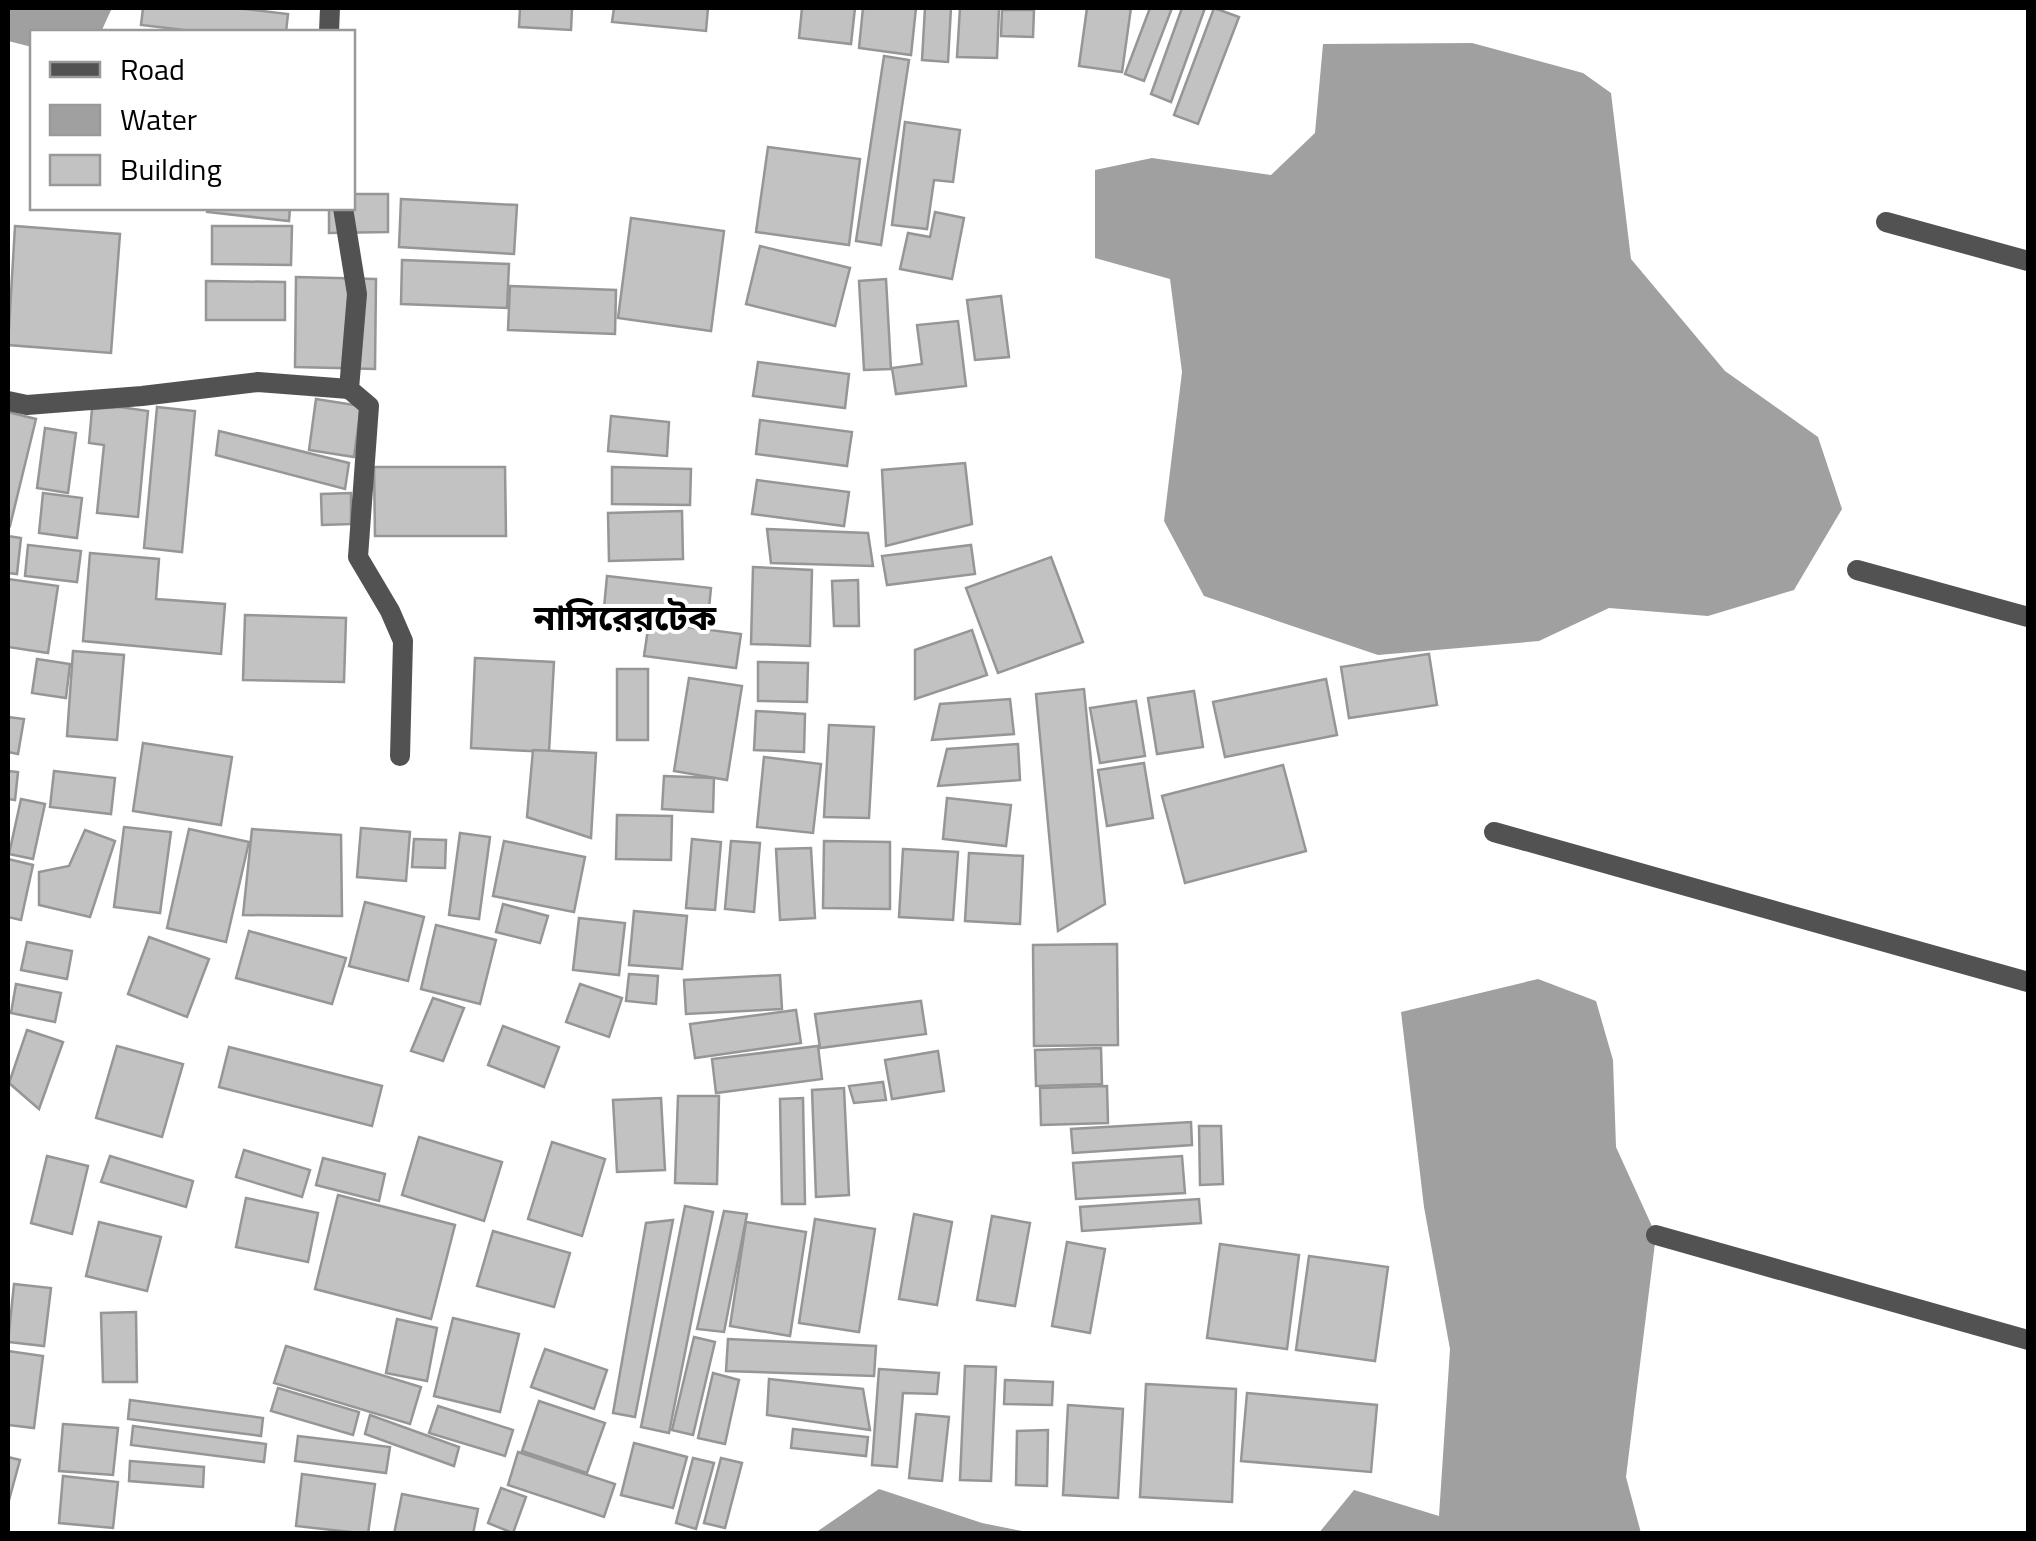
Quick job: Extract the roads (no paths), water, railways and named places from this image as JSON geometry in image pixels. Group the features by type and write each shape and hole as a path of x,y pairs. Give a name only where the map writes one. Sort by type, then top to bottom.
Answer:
{"street":[{"path":"343,210 357,294 349,389"},
{"path":"1886,222 2028,261"},
{"path":"8,401 28,405 258,382 349,389 369,406 358,557 403,641 400,756"},
{"path":"1858,570 2028,617"},
{"path":"1494,832 2028,982"},
{"path":"1656,1236 2028,1340"}],"water":[{"path":"8,8 112,8 102,30 30,30 30,46 8,41"},
{"path":"1472,43 1583,73 1611,93 1631,259 1725,371 1818,437 1842,509 1794,590 1708,616 1609,608 1539,641 1378,655 1204,596 1164,521 1182,372 1170,279 1095,258 1095,170 1152,158 1271,175 1315,133 1323,44"},
{"path":"1538,979 1596,1001 1613,1060 1616,1147 1656,1235 1626,1477 1641,1533 1318,1534 1354,1490 1439,1516 1450,1349 1424,1207 1401,1012"},
{"path":"879,1489 982,1523 1032,1533 815,1533"}],"district":[{"name":"নাসিরেরটেক","path":"625,618"}]}
